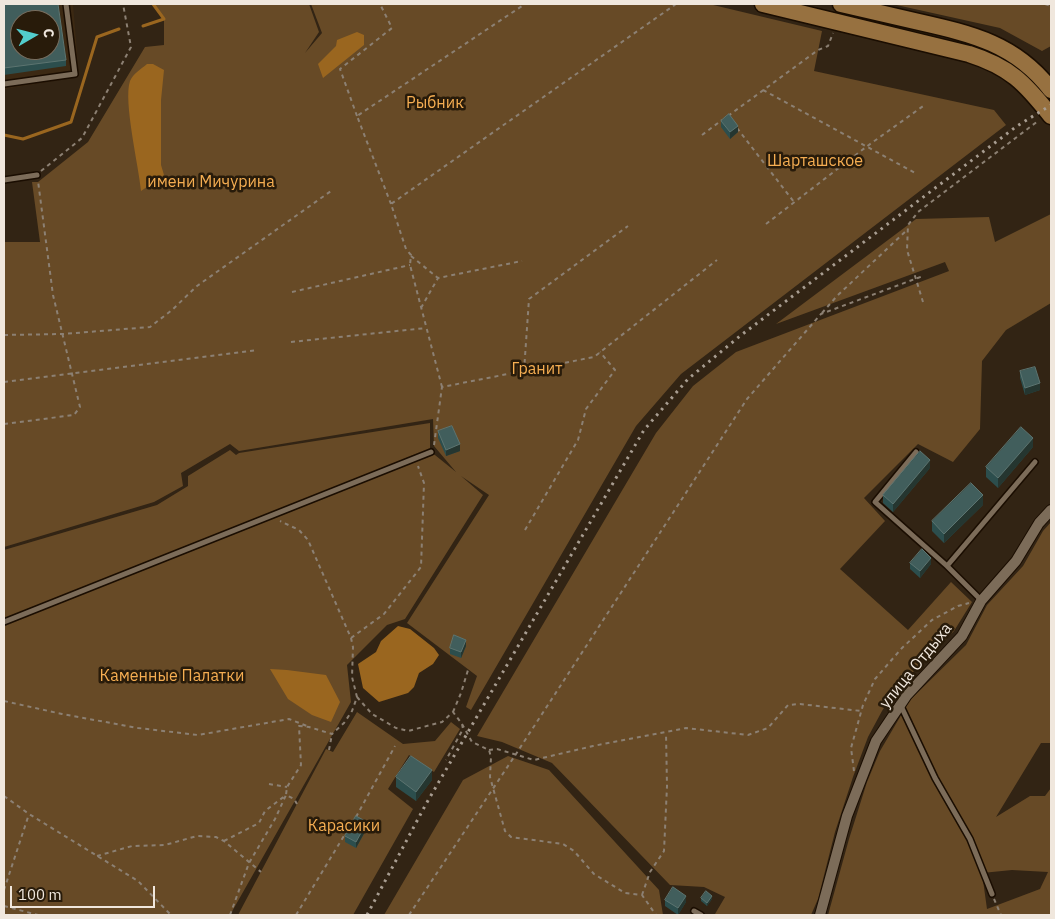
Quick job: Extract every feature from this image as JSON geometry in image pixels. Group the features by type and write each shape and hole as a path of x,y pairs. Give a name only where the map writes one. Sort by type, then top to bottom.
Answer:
{"main road":[{"path":"763,4 969,54 994,63 1014,75 1037,99 1047,118"},
{"path":"841,4 988,40 1025,62 1041,77 1051,90"}],"street":[{"name":"улица Отдыха","path":"820,915 840,838 856,789 876,741 907,695 962,636 981,601 1016,562 1039,523 1051,510"}],"lane":[{"path":"4,84 75,74 66,4"},
{"path":"4,180 37,175"},
{"path":"4,622 431,452"},
{"path":"916,452 874,502 947,566 981,601"},
{"path":"947,566 1035,462"},
{"path":"901,706 935,778 970,839 992,894"},
{"path":"694,911 701,915"}],"path":[{"path":"4,424 74,415 80,407 64,334 53,295 37,175 82,138 131,47 123,4"},
{"path":"380,4 392,28 340,69 406,248 411,255 438,278"},
{"path":"357,116 525,4"},
{"path":"391,204 676,4"},
{"path":"1045,4 1051,6"},
{"path":"702,135 818,50 828,46 839,22"},
{"path":"763,90 917,174"},
{"path":"766,224 866,147 926,104"},
{"path":"923,302 907,250 908,225 918,212 1018,134 1038,121 1047,118"},
{"path":"734,124 794,202"},
{"path":"4,335 64,334 150,327 172,310 197,286 331,191"},
{"path":"524,371 529,299 628,226"},
{"path":"408,915 494,788 746,400 837,296 908,229"},
{"path":"411,255 410,265 442,387 434,446 431,452"},
{"path":"442,387 594,357 717,260"},
{"path":"421,308 438,278 522,262"},
{"path":"292,292 410,265"},
{"path":"821,314 923,276"},
{"path":"291,342 426,328"},
{"path":"4,382 258,350"},
{"path":"525,530 578,440 586,409 615,370 600,352"},
{"path":"351,638 384,614 421,567 424,483 415,458"},
{"path":"268,516 299,530 308,540 351,638 354,664 352,677 357,697 372,714 396,728 408,731 442,722 453,712 462,693 468,670"},
{"path":"856,789 851,748 862,711 875,678 902,648 932,620 958,606 981,601"},
{"path":"329,750 332,734 344,723 352,711 357,697"},
{"path":"4,701 138,728 198,735 289,719 332,734"},
{"path":"453,712 472,742 489,750 497,749 534,760 593,746 686,728 748,735 768,728 788,705 800,704 862,711"},
{"path":"446,760 463,729 462,724"},
{"path":"230,915 249,863 275,818 286,795 286,787 300,765 300,726 309,727"},
{"path":"642,895 650,872 664,851 667,786 666,733"},
{"path":"296,915 358,814 395,746"},
{"path":"489,750 491,757 490,778 505,830 511,837 563,844 574,850 594,874 625,893 642,895 656,915"},
{"path":"269,784 286,787"},
{"path":"286,795 294,799 297,804"},
{"path":"224,841 259,823 265,812 286,795"},
{"path":"4,796 29,814 138,882 171,915"},
{"path":"4,890 29,814"},
{"path":"97,856 132,846 165,845 197,836 216,837 224,841 261,872"},
{"path":"992,894 1001,915"},
{"path":"4,906 38,915"}],"shaded area":[{"path":"4,4 73,4 79,77 4,89"},
{"path":"357,32 364,35 364,45 323,78 318,64 336,46 337,40"},
{"path":"147,64 153,64 164,70 161,100 161,165 164,175 141,191 128,103 128,90 131,78"},
{"path":"398,626 410,629 434,648 439,655 433,664 419,673 414,687 408,693 379,702 363,688 358,664 376,652 381,641"},
{"path":"270,669 326,675 340,702 331,722 312,715 288,699"}],"green space":[{"path":"153,4 309,4 319,32 305,53 322,33 311,4 709,4 822,31 814,71 994,110 1006,125 681,374 636,426 471,710 466,707 477,676 407,623 489,495 461,476 483,495 405,619 387,625 347,665 351,702 230,915 4,915 4,550 157,505 188,486 188,476 230,450 236,455 430,423 430,451 456,472 434,446 433,419 239,451 230,444 181,473 183,486 154,502 4,547 4,242 40,242 32,182 38,182 88,142 145,47 164,45 164,19"},
{"path":"892,4 1051,4 1051,46 1042,51 1000,28"},
{"path":"1051,214 1051,303 1006,330 982,361 980,429 953,462 918,444 864,498 885,521 840,569 908,630 951,582 972,602 954,631 896,689 868,737 835,832 818,899 811,915 715,914 725,897 704,887 670,885 552,763 502,742 477,736 656,433 693,386 736,352 949,271 945,262 776,324 916,219 989,217 995,242"},
{"path":"1051,522 1051,743 1041,743 996,817 1030,796 1045,796 1051,788 1051,915 828,915 867,782 880,751 910,700 966,645 987,605 1023,566 1043,531","holes":["1012,870 1048,872 1040,889 987,909 982,873"]},
{"name":"Карасики","path":"357,712 403,744 435,741 451,722 460,729 434,772 409,755 388,789 413,809 353,915 238,915 326,749 333,752"},
{"path":"508,756 549,770 659,890 663,915 384,915 463,780"}],"building":[{"path":"4,4 58,4 59,10 10,10 10,60 60,60 60,18 66,60 4,68"},
{"path":"729,114 738,126 730,132 721,121"},
{"path":"1035,367 1040,383 1025,388 1020,371"},
{"path":"452,426 460,444 446,450 438,431"},
{"path":"1021,427 1033,438 998,478 986,467"},
{"path":"920,451 930,460 893,504 883,495"},
{"path":"971,483 983,495 944,534 932,521"},
{"path":"922,549 931,558 920,571 910,563"},
{"path":"454,635 466,640 461,652 450,648"},
{"path":"411,756 432,770 416,792 396,777"},
{"path":"356,816 367,822 356,842 345,836"},
{"path":"673,887 686,896 678,908 665,900"},
{"path":"706,891 712,896 707,903 701,898"}],"waterway":[{"path":"143,26 164,19 153,4"},
{"path":"4,135 23,139 71,122 97,37 119,29"}],"railway":[{"path":"367,915 426,804 644,430 688,379 740,336 1017,126 1051,105"}],"park label":[{"name":"Рыбник","path":"435,103"},
{"name":"Шарташское","path":"815,161"},
{"name":"имени Мичурина","path":"211,182"},
{"name":"Гранит","path":"537,369"},
{"name":"Каменные Палатки","path":"172,676"}]}
